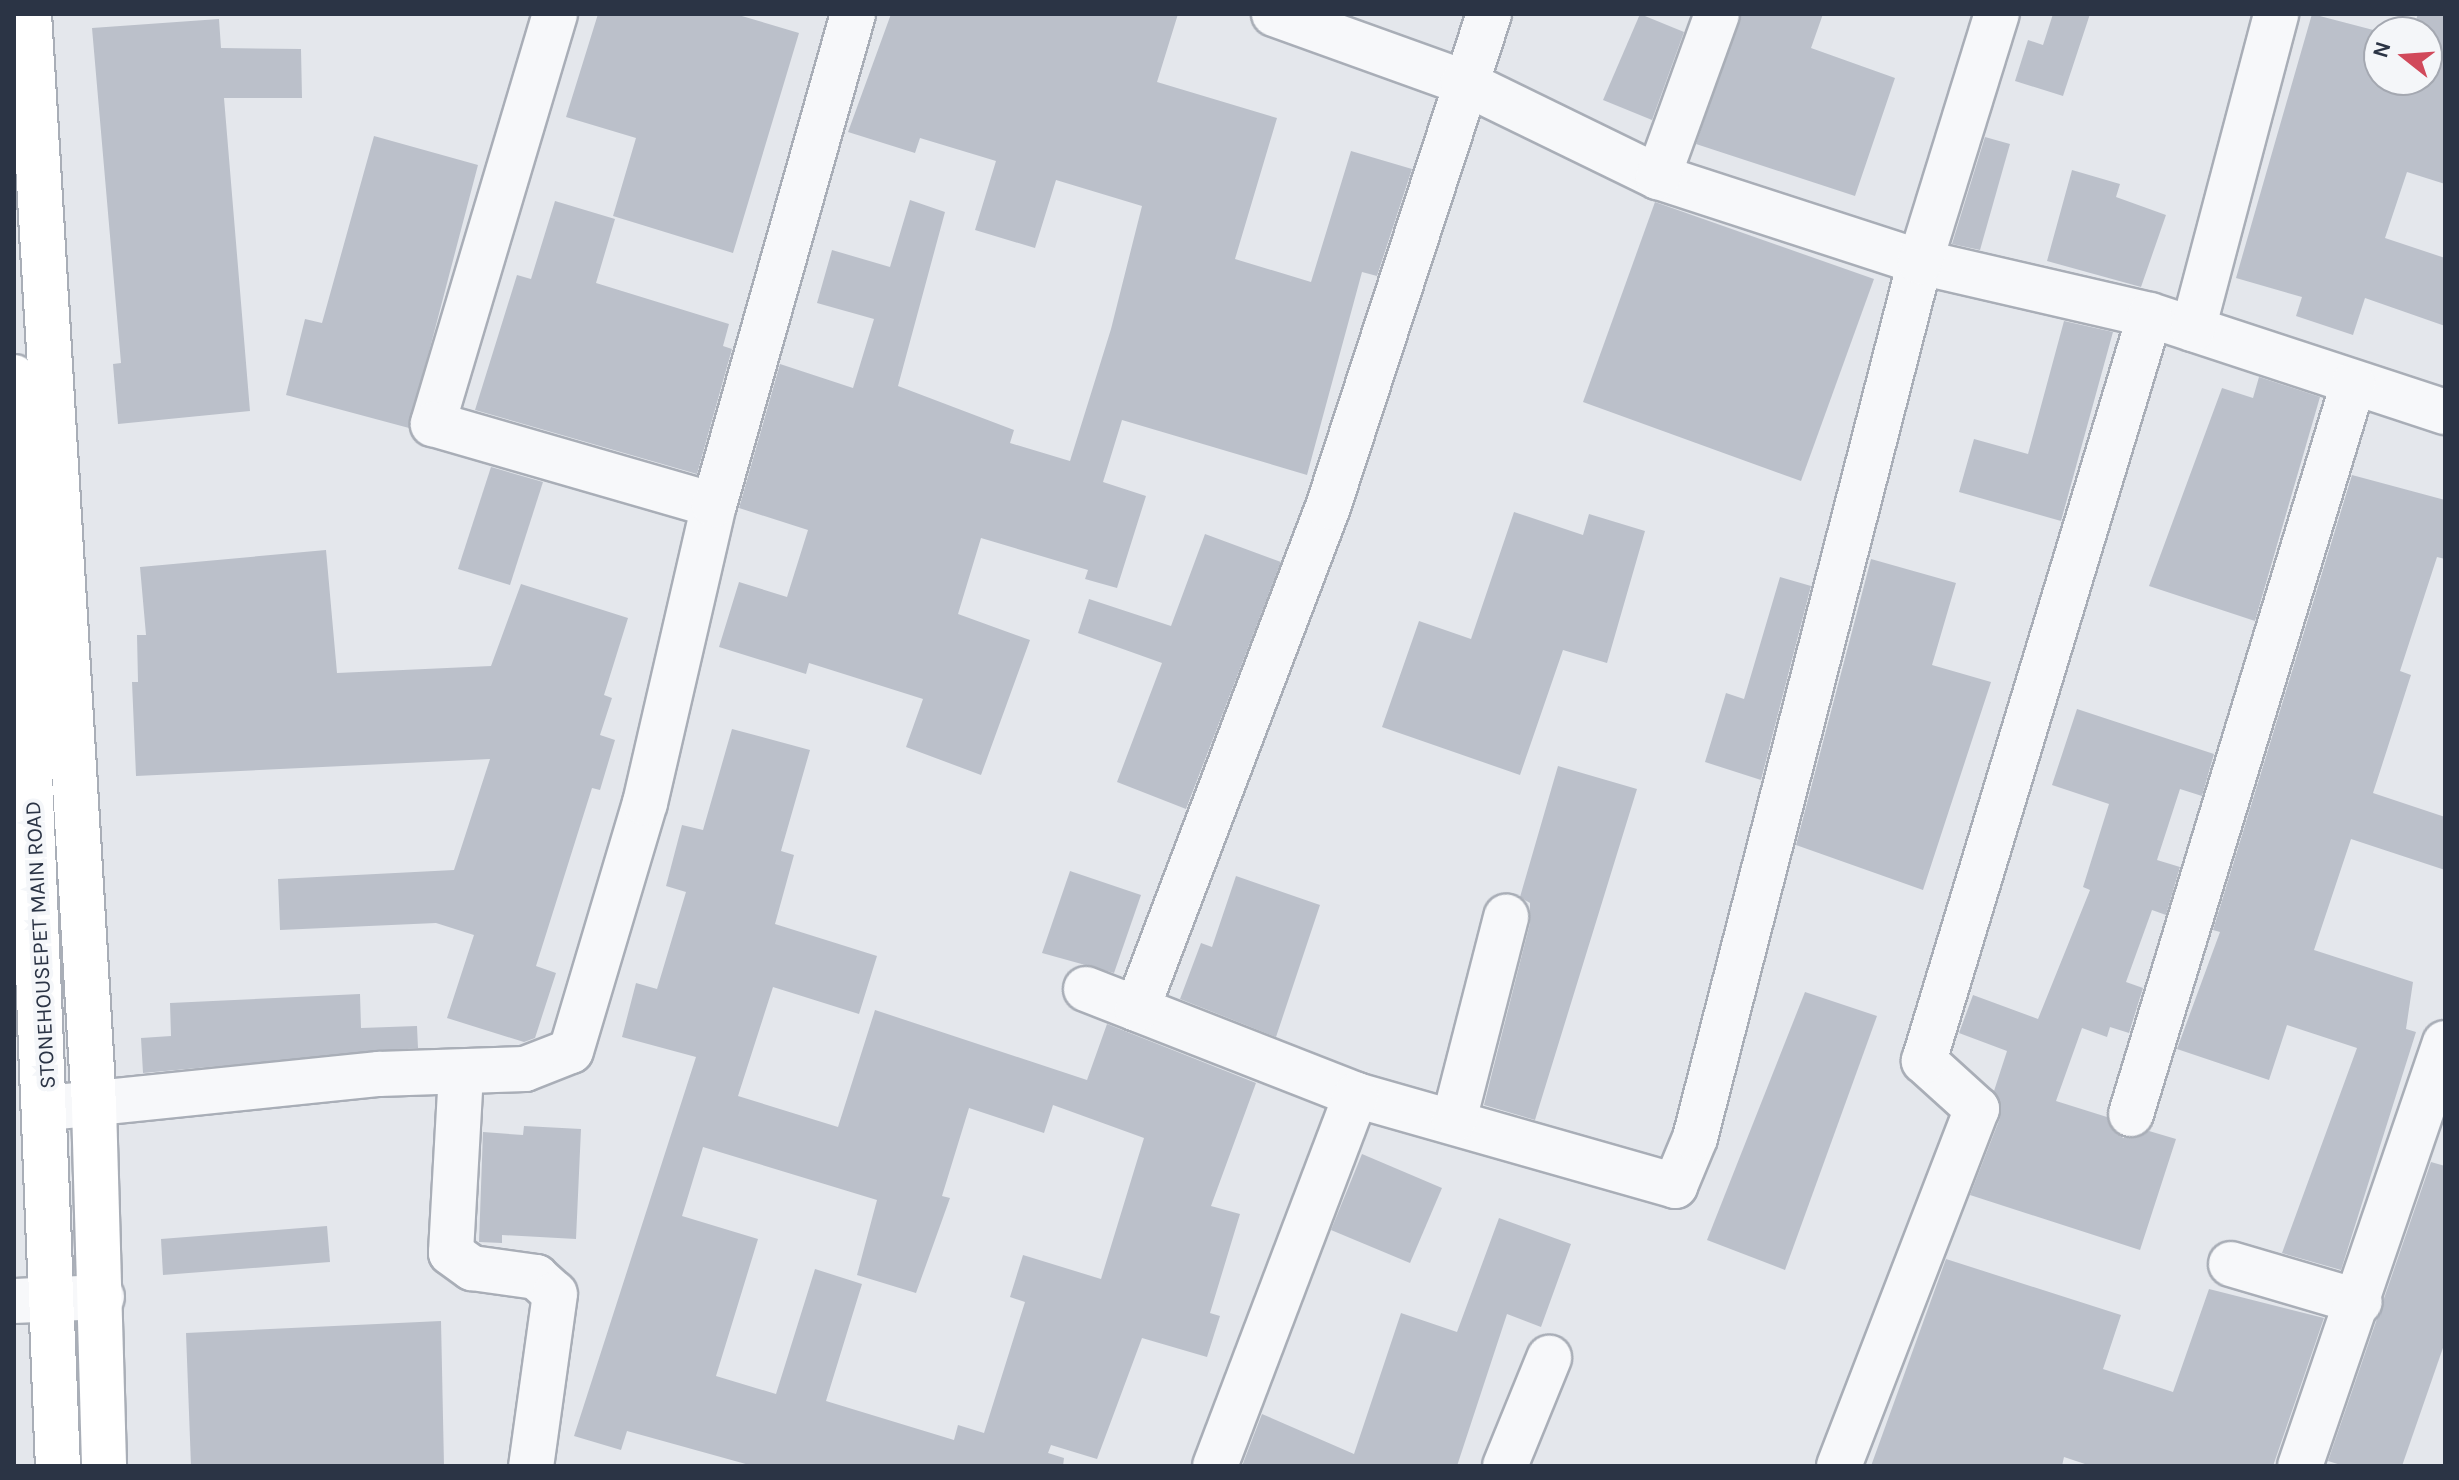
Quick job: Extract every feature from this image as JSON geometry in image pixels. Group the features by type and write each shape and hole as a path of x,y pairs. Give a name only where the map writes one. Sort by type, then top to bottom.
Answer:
{"main road":[{"path":"29,14 27,133 94,1106 102,1297 104,1466"},
{"name":"STONEHOUSEPET MAIN ROAD","path":"14,377 48,1108 33,1298 58,1466"}],"street":[{"path":"555,14 433,424 714,505"},
{"path":"48,1108 94,1106 379,1074 525,1069 571,1051 645,803 714,505 853,14"},
{"path":"1274,14 1463,82 1658,177 1920,262 2150,315 2353,384 2443,406"},
{"path":"1137,1009 1328,507 1463,82 1489,14"},
{"path":"1658,177 1717,14"},
{"path":"1086,989 1356,1095 1454,1120 1675,1186 1695,1138 1920,262 1997,14"},
{"path":"2193,329 2276,14"},
{"path":"1839,1466 1977,1109 1924,1061 2150,315"},
{"path":"2131,1114 2353,384"},
{"path":"1454,1120 1506,917"},
{"path":"2300,1466 2360,1302 2445,1043"},
{"path":"461,1073 451,1253 472,1268 536,1277 555,1294 531,1466"},
{"path":"1215,1466 1356,1095"},
{"path":"2231,1264 2360,1302"},
{"path":"33,1298 102,1297"},
{"path":"1505,1466 1549,1358"}],"building":[{"path":"598,14 735,14 799,33 733,253 613,216 636,138 566,117"},
{"path":"891,14 1178,14 1157,82 1277,118 1235,259 1311,282 1351,151 1412,169 1377,276 1362,272 1307,475 1122,420 1103,482 1146,496 1117,588 1085,579 1088,570 981,538 958,614 1030,640 981,775 906,747 923,699 809,663 806,674 719,647 739,582 787,597 808,530 739,508 780,364 853,388 874,319 817,303 832,250 890,267 910,200 945,212 898,386 1014,430 1010,443 1070,461 1111,329 1142,206 1056,180 1035,248 975,230 996,161 920,138 915,153 848,132"},
{"path":"1640,14 1684,32 1652,120 1603,100"},
{"path":"1741,14 1823,14 1811,48 1895,78 1855,196 1696,144"},
{"path":"2053,14 2090,14 2063,96 2015,81 2028,40 2043,45"},
{"path":"2312,14 2363,27 2363,96 2443,96 2443,16 2417,16 2445,14 2445,184 2407,172 2385,238 2445,258 2445,326 2365,298 2353,335 2296,316 2302,297 2236,278"},
{"path":"219,19 221,48 301,49 302,98 224,98 250,411 118,424 113,364 121,363 92,28"},
{"path":"374,136 478,165 409,428 286,395 305,319 322,323"},
{"path":"1985,137 2010,144 1980,250 1952,244"},
{"path":"2072,170 2120,184 2116,197 2166,215 2141,287 2047,261"},
{"path":"555,201 615,219 596,283 729,324 723,346 732,349 697,474 475,410 517,275 531,279"},
{"path":"1655,202 1874,279 1801,481 1583,402"},
{"path":"2064,321 2113,332 2061,521 1959,492 1974,439 2028,454"},
{"path":"2259,377 2320,397 2255,621 2149,586 2222,388 2253,398"},
{"path":"491,467 543,482 510,585 458,569"},
{"path":"2352,475 2445,500 2445,559 2437,557 2400,671 2411,675 2373,793 2445,817 2445,870 2351,839 2314,950 2413,982 2406,1029 2416,1032 2341,1270 2282,1253 2357,1048 2287,1025 2269,1080 2177,1049 2220,932 2213,930"},
{"path":"1514,512 1583,535 1589,514 1645,531 1607,663 1563,650 1520,775 1382,727 1419,621 1471,639"},
{"path":"1205,534 1281,562 1186,809 1117,782 1162,663 1078,633 1089,599 1171,626"},
{"path":"326,550 337,673 491,666 521,584 628,618 604,695 612,698 600,735 615,740 600,790 592,788 536,966 556,973 535,1038 524,1042 447,1018 474,935 436,923 280,930 278,879 454,870 490,759 136,776 132,682 138,682 137,635 146,635 140,567"},
{"path":"1871,559 1956,583 1932,665 1991,682 1923,890 1796,845"},
{"path":"1780,577 1811,586 1761,780 1705,762 1726,693 1744,699"},
{"path":"2077,709 2214,754 2202,796 2180,789 2157,860 2180,867 2166,915 2152,910 2126,982 2143,988 2129,1033 2110,1027 2107,1037 2082,1028 2056,1101 2107,1117 2123,1138 2149,1131 2176,1139 2140,1250 1970,1195 2000,1118 1994,1091 2007,1051 1959,1033 1973,995 2038,1019 2090,890 2083,887 2109,804 2052,785"},
{"path":"732,729 810,750 781,851 794,855 775,924 877,956 859,1014 773,987 738,1096 838,1127 875,1010 1087,1080 1107,1024 1256,1083 1211,1206 1240,1214 1210,1313 1220,1316 1207,1357 1142,1338 1097,1459 1051,1445 1048,1453 1064,1458 1063,1466 753,1466 627,1431 621,1450 574,1436 696,1057 622,1037 636,983 657,989 686,892 666,886 682,825 703,830","holes":["1053,1105 1144,1138 1101,1279 1023,1255 1010,1297 1025,1302 984,1433 958,1425 954,1440 826,1401 862,1284 815,1269 776,1394 716,1376 758,1239 682,1216 703,1147 877,1200 857,1275 916,1293 950,1198 942,1196 969,1108 1044,1133"]},
{"path":"1558,766 1637,789 1535,1120 1484,1105 1530,923 1530,903 1520,897"},
{"path":"1070,871 1141,895 1114,973 1042,953"},
{"path":"1236,876 1320,905 1276,1037 1180,999 1201,943 1212,947"},
{"path":"1805,992 1877,1016 1785,1270 1707,1240"},
{"path":"360,994 361,1028 417,1026 418,1048 143,1073 141,1038 171,1036 170,1003"},
{"path":"524,1126 581,1129 576,1239 502,1235 502,1243 479,1242 483,1132 523,1135"},
{"path":"1362,1154 1442,1188 1410,1263 1331,1230"},
{"path":"2431,1162 2445,1166 2445,1342 2402,1466 2344,1466 2328,1461"},
{"path":"1499,1218 1571,1244 1541,1327 1507,1314 1457,1466 1242,1466 1262,1414 1354,1454 1401,1313 1457,1332"},
{"path":"327,1226 330,1262 163,1275 161,1239"},
{"path":"1946,1259 2121,1315 2103,1369 2173,1392 2209,1289 2324,1318 2273,1466 2091,1466 2064,1457 2062,1466 1871,1466"},
{"path":"441,1321 444,1466 191,1466 186,1333"}]}
